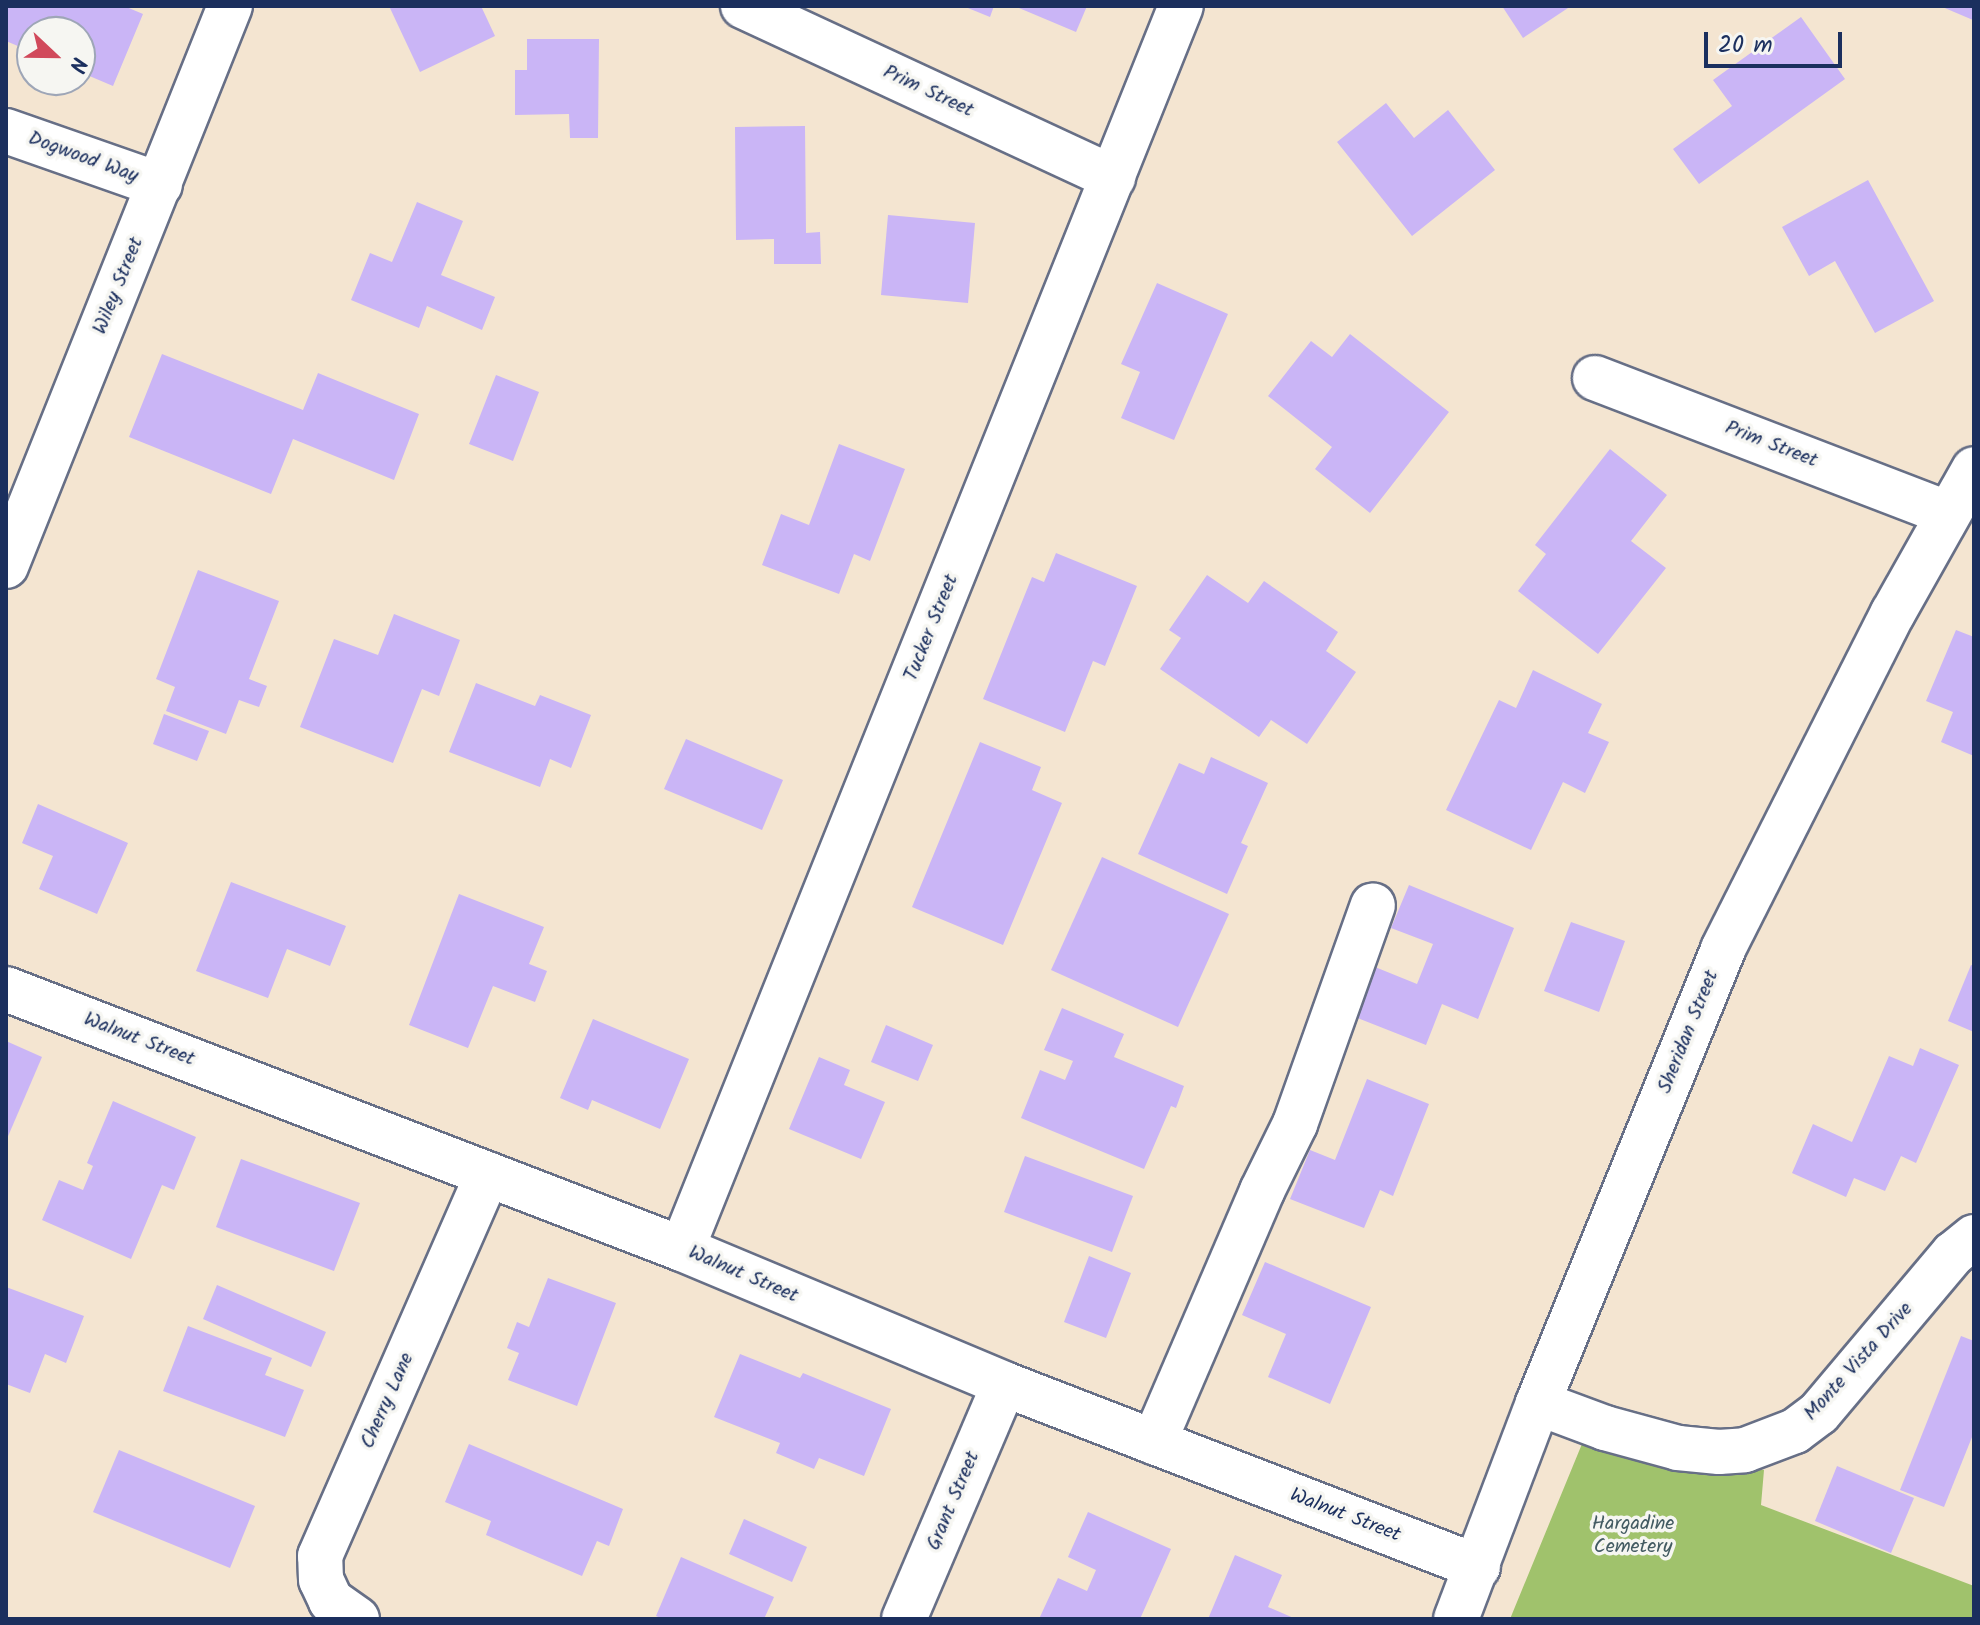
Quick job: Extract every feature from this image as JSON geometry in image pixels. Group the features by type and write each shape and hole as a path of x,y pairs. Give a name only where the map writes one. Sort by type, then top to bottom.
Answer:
{"street":[{"name":"Wiley Street","path":"6,566 230,6"},
{"name":"Prim Street","path":"743,6 1113,178"},
{"name":"Tucker Street","path":"682,1249 1181,6"},
{"name":"Dogwood Way","path":"6,131 160,185"},
{"name":"Prim Street","path":"1595,378 1947,513"},
{"name":"Sheridan Street","path":"1456,1619 1538,1403 1723,949 1947,513 1974,469"},
{"path":"1154,1442 1262,1191 1295,1124 1373,905"},
{"name":"Walnut Street","path":"6,989 682,1249 1004,1384 1478,1567"},
{"name":"Cherry Lane","path":"357,1619 331,1601 321,1580 320,1556 488,1174"},
{"name":"Monte Vista Drive","path":"1538,1403 1605,1428 1678,1448 1719,1452 1745,1450 1795,1431 1819,1413 1953,1254 1974,1237"},
{"name":"Grant Street","path":"904,1619 1004,1384"}],"green space":[{"name":"Hargadine Cemetery","path":"1584,1439 1650,1455 1764,1470 1761,1505 1974,1586 1974,1619 1510,1619"}],"building":[{"path":"6,6 124,6 143,14 113,86 96,79 96,16 16,16 16,45 6,41"},
{"path":"389,6 481,6 495,36 420,72"},
{"path":"963,6 994,6 990,17"},
{"path":"1014,6 1087,6 1076,32"},
{"path":"1502,6 1571,6 1523,38"},
{"path":"1940,6 1974,6 1974,18 1973,20"},
{"path":"1801,17 1845,79 1699,184 1673,149 1732,106 1713,80"},
{"path":"527,39 599,39 598,138 570,138 569,114 515,115 515,70 527,70"},
{"path":"1386,103 1414,138 1448,110 1495,170 1412,236 1337,142"},
{"path":"805,126 806,233 820,232 821,264 774,264 774,239 736,240 735,127"},
{"path":"1868,180 1934,301 1875,333 1835,261 1809,276 1782,227"},
{"path":"417,202 463,221 441,275 495,297 482,330 427,306 419,328 351,300 370,253 392,262"},
{"path":"888,215 975,223 968,303 881,295"},
{"path":"1157,283 1228,314 1174,440 1121,418 1140,372 1121,364"},
{"path":"1350,334 1449,412 1370,513 1315,469 1332,447 1268,396 1311,341 1332,357"},
{"path":"162,354 303,410 318,373 419,414 394,480 293,439 271,494 129,437"},
{"path":"496,375 539,392 513,461 469,444"},
{"path":"839,444 905,469 870,561 854,554 839,594 762,565 781,514 809,525"},
{"path":"1610,449 1667,495 1631,541 1666,568 1598,654 1518,591 1546,554 1535,545"},
{"path":"1056,553 1137,586 1105,666 1093,661 1065,732 983,699 1032,577 1044,582"},
{"path":"198,570 279,601 249,679 267,686 259,707 239,700 226,734 166,711 175,687 156,679"},
{"path":"1207,575 1248,603 1264,581 1338,632 1326,651 1356,672 1307,744 1271,720 1259,737 1160,669 1181,638 1169,630"},
{"path":"394,614 460,640 439,696 422,689 393,763 300,727 334,639 378,655"},
{"path":"1956,630 1974,637 1974,756 1941,742 1953,712 1926,701"},
{"path":"1533,670 1602,704 1588,733 1609,742 1585,793 1563,782 1531,850 1446,810 1499,700 1516,708"},
{"path":"476,683 535,706 540,695 591,715 571,768 550,759 540,787 449,752"},
{"path":"164,714 209,731 197,761 153,744"},
{"path":"686,739 783,780 762,830 664,789"},
{"path":"980,742 1041,767 1032,790 1062,803 1003,945 912,907"},
{"path":"1211,757 1268,783 1241,843 1248,846 1227,894 1138,854 1179,763 1204,774"},
{"path":"38,804 128,843 97,914 39,889 53,856 22,843"},
{"path":"1102,857 1229,914 1178,1027 1051,970"},
{"path":"231,882 346,926 330,966 287,949 268,998 196,971"},
{"path":"1409,885 1514,928 1478,1019 1442,1004 1426,1045 1355,1017 1375,967 1417,984 1433,944 1391,928"},
{"path":"459,894 544,927 529,964 547,971 535,1002 493,986 468,1048 409,1025"},
{"path":"1571,922 1625,941 1599,1012 1544,991"},
{"path":"1971,965 1974,966 1974,1032 1948,1021"},
{"path":"1062,1008 1124,1034 1114,1057 1184,1086 1176,1108 1171,1106 1144,1169 1021,1118 1040,1070 1065,1080 1073,1061 1044,1050"},
{"path":"593,1019 689,1059 660,1129 592,1100 588,1110 560,1098"},
{"path":"886,1025 933,1045 918,1081 871,1062"},
{"path":"6,1041 42,1057 6,1141"},
{"path":"1920,1048 1959,1065 1916,1163 1901,1156 1885,1191 1854,1178 1846,1197 1792,1173 1813,1124 1852,1142 1889,1056 1913,1066"},
{"path":"819,1057 850,1070 844,1085 885,1102 861,1159 789,1129"},
{"path":"1367,1079 1429,1104 1393,1196 1380,1190 1364,1228 1290,1199 1310,1150 1335,1160"},
{"path":"113,1101 196,1137 174,1190 162,1185 131,1259 42,1220 59,1180 83,1190 93,1166 87,1163"},
{"path":"1025,1156 1133,1196 1112,1252 1004,1212"},
{"path":"241,1159 360,1203 334,1271 216,1227"},
{"path":"1089,1256 1131,1273 1106,1338 1064,1322"},
{"path":"1265,1262 1371,1307 1330,1404 1268,1377 1286,1334 1242,1315"},
{"path":"548,1278 616,1303 577,1406 508,1380 519,1353 507,1348 517,1322 529,1327"},
{"path":"217,1285 326,1332 311,1367 203,1319"},
{"path":"6,1287 84,1316 66,1363 45,1354 30,1393 6,1384"},
{"path":"188,1326 272,1358 265,1375 304,1390 285,1437 163,1391"},
{"path":"1961,1336 1974,1341 1974,1432 1944,1507 1900,1490"},
{"path":"740,1354 800,1378 803,1373 891,1409 864,1476 819,1458 814,1469 776,1453 780,1443 714,1417"},
{"path":"469,1444 623,1509 609,1546 597,1541 582,1576 486,1535 491,1521 445,1502"},
{"path":"119,1450 255,1506 230,1568 93,1512"},
{"path":"1837,1466 1914,1498 1891,1553 1815,1521"},
{"path":"1088,1512 1171,1549 1140,1619 1039,1619 1058,1578 1087,1591 1096,1570 1068,1557"},
{"path":"744,1519 807,1547 792,1582 729,1554"},
{"path":"1235,1555 1282,1575 1268,1607 1296,1619 1208,1619"},
{"path":"681,1557 774,1597 764,1619 663,1619 656,1616"}]}
